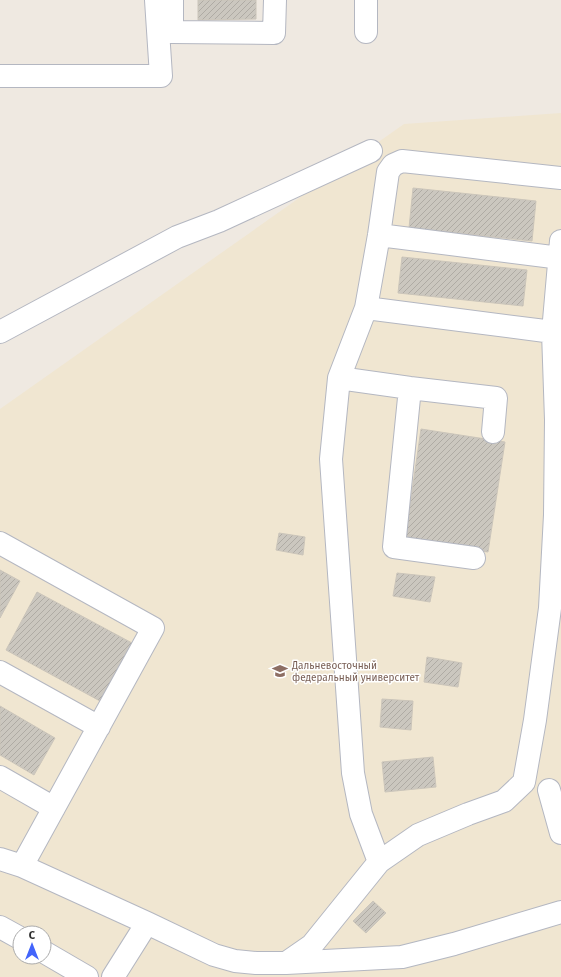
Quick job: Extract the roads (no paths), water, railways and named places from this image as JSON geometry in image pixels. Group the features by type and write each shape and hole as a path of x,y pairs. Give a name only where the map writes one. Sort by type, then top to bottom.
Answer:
{"street":[{"path":"0,76 161,76 156,0"},
{"path":"172,0 172,32 266,33 274,33 275,0"},
{"path":"366,0 366,32"},
{"path":"0,332 177,237 219,220 371,151"},
{"path":"379,862 361,814 353,773 331,459 339,378 366,308 388,172 393,165 402,162 561,178"},
{"path":"286,963 312,945 379,862 418,835 504,801 524,782 555,608 558,516 556,329 560,252 379,235"},
{"path":"366,308 556,329"},
{"path":"339,378 496,398 492,432"},
{"path":"410,388 394,547 474,558"},
{"path":"0,543 153,628 22,866"},
{"path":"0,672 99,727"},
{"path":"0,776 54,808"},
{"path":"524,782 555,792 561,833"},
{"path":"0,858 22,866 214,955 235,961 286,963 402,957 454,944 561,912"},
{"path":"113,977 147,923"},
{"path":"0,927 12,934"},
{"path":"52,957 87,977"}],"place":[{"name":"Дальневосточный федеральный университет","path":"280,671"}]}
